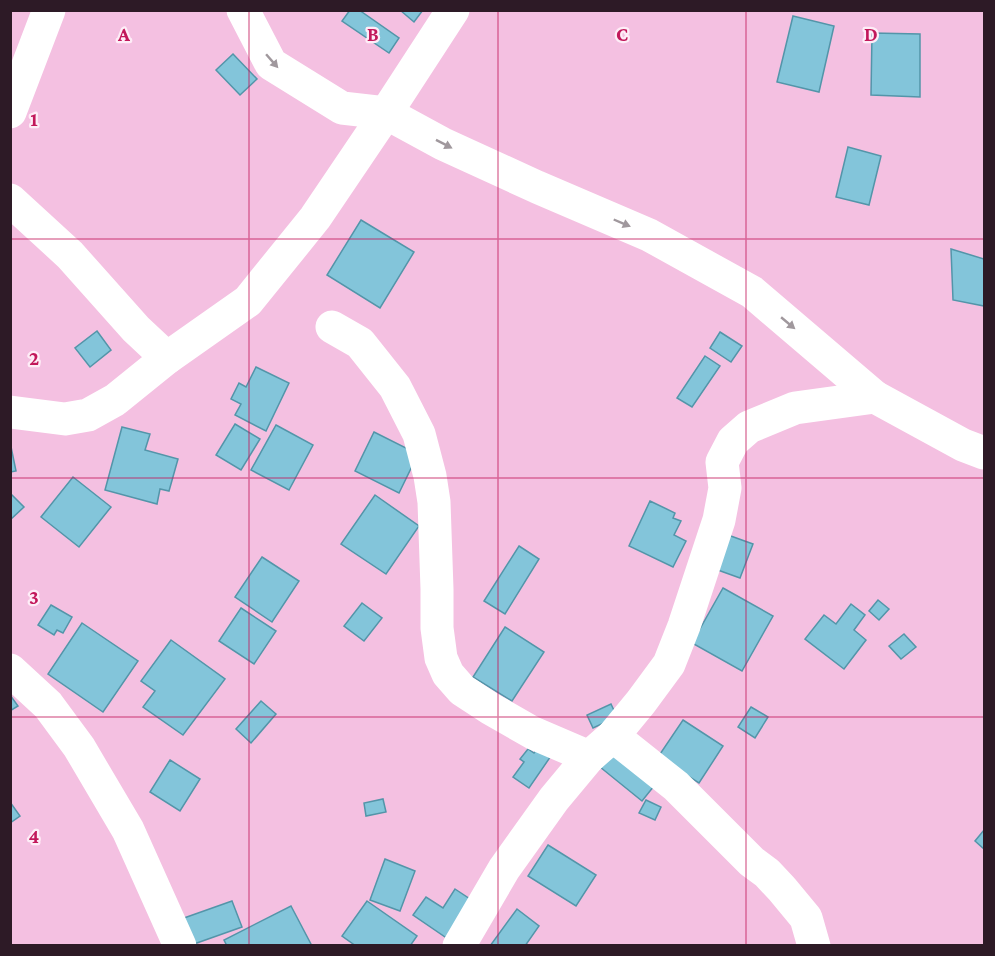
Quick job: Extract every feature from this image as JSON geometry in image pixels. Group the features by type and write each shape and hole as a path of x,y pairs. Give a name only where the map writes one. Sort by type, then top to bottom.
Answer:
{"street":[{"path":"10,112 49,10"},
{"path":"243,10 271,64 342,108 386,113 443,144 649,235 752,292 875,398 963,446 984,453"},
{"path":"10,412 65,419 88,415 115,400 167,358 249,302 315,218 453,10"},
{"path":"10,200 70,255 136,329 167,358"},
{"path":"332,327 360,343 395,387 420,434 434,502 437,628 441,658 447,674 462,690 491,709 533,733 589,757"},
{"path":"459,945 504,869 554,799 589,757 613,736 669,664 719,520 725,488 722,462 733,441 749,427 795,408 875,398"},
{"path":"10,670 48,705 79,747 128,830 180,945"},
{"path":"613,736 675,786 752,862 767,873 806,918 814,945"}],"building":[{"path":"350,10 359,10 399,38 389,53 342,21"},
{"path":"400,10 423,10 414,22"},
{"path":"793,16 834,26 819,92 777,82"},
{"path":"872,33 920,34 920,97 871,95"},
{"path":"233,54 257,79 240,95 216,70"},
{"path":"848,147 881,156 869,205 836,197"},
{"path":"361,220 414,252 380,308 327,275"},
{"path":"951,249 984,259 984,306 953,300"},
{"path":"97,331 111,350 90,367 75,348"},
{"path":"720,332 742,346 731,362 710,348"},
{"path":"705,356 720,366 692,407 677,398"},
{"path":"256,367 289,383 266,431 235,415 241,404 231,399 239,383 246,387"},
{"path":"235,424 260,439 241,470 216,455"},
{"path":"276,425 313,445 289,490 251,470"},
{"path":"122,427 150,434 145,450 178,459 169,491 160,489 157,504 105,490"},
{"path":"374,432 418,454 399,493 355,471"},
{"path":"10,442 16,471 10,472"},
{"path":"73,477 111,507 79,547 41,517"},
{"path":"10,493 24,507 10,520"},
{"path":"375,495 419,526 386,574 341,544"},
{"path":"650,501 675,513 673,518 681,521 674,535 686,541 673,567 629,546"},
{"path":"728,535 753,544 740,578 715,569"},
{"path":"519,546 539,559 505,614 484,601"},
{"path":"262,557 299,581 272,622 235,597"},
{"path":"723,588 773,616 742,671 692,643"},
{"path":"878,600 889,609 879,620 869,611"},
{"path":"362,603 382,618 364,641 344,626"},
{"path":"851,604 865,615 854,630 866,640 844,669 805,639 824,615 836,624"},
{"path":"51,605 72,617 63,633 57,630 54,635 38,625"},
{"path":"241,608 276,631 254,664 219,641"},
{"path":"82,623 138,661 103,712 48,674"},
{"path":"505,627 544,652 512,701 473,677"},
{"path":"904,634 916,647 901,659 889,646"},
{"path":"171,640 225,679 183,735 143,707 155,691 141,681"},
{"path":"10,695 18,706 10,711"},
{"path":"261,701 276,714 251,743 236,729"},
{"path":"611,704 617,717 593,728 587,715"},
{"path":"751,707 768,717 755,738 738,727"},
{"path":"683,720 723,746 699,783 658,757"},
{"path":"540,744 553,753 529,788 513,777 524,762 520,759 528,749 534,753"},
{"path":"616,748 658,781 642,801 600,767"},
{"path":"170,760 200,779 180,811 150,792"},
{"path":"383,799 386,812 366,816 364,803"},
{"path":"646,800 661,807 655,820 639,813"},
{"path":"10,802 20,816 10,823"},
{"path":"984,830 984,849 975,841"},
{"path":"548,845 596,875 576,906 528,876"},
{"path":"385,859 415,871 400,911 370,900"},
{"path":"455,889 473,901 448,939 413,915 426,897 443,908"},
{"path":"232,901 242,927 194,944 184,918"},
{"path":"367,901 417,936 410,946 356,946 342,936"},
{"path":"291,906 312,946 227,946 224,940"},
{"path":"517,909 539,926 525,946 490,946"}]}
